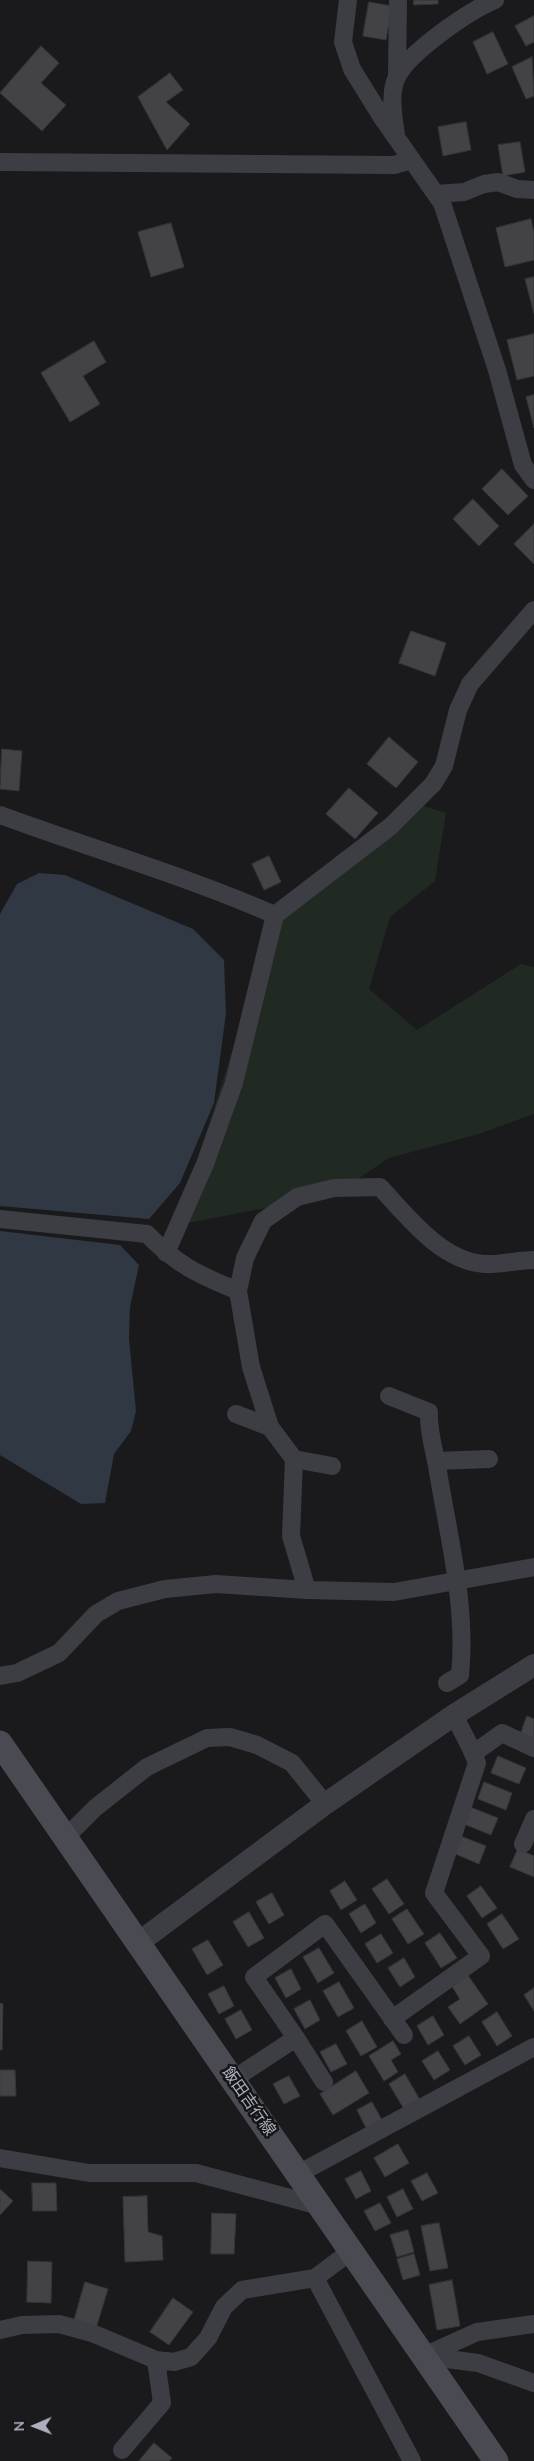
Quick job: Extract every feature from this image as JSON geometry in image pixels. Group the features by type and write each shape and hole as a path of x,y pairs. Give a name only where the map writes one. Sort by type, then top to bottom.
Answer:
{"main road":[{"name":"飯田吉行線","path":"0,1743 496,2461"}],"street":[{"path":"348,0 343,42 352,69 442,203 497,370 523,465 534,480"},
{"path":"396,137 393,99 397,75 398,0"},
{"path":"397,75 414,57 450,26 476,8 495,0"},
{"path":"0,162 394,165 412,160"},
{"path":"436,194 464,192 484,184 498,182 517,189 534,190"},
{"path":"166,1253 205,1164 234,1084 276,916 391,826 433,784 444,766 458,710 470,684 534,610"},
{"path":"0,815 60,838 219,890 276,916"},
{"path":"307,1590 291,1536 294,1459 270,1427 251,1368 238,1291 245,1258 263,1221 296,1197 334,1188 380,1187 433,1240 454,1256 484,1264 514,1260 534,1260"},
{"path":"0,1220 147,1234 166,1253 196,1274 238,1291"},
{"path":"389,1396 429,1412 428,1427 437,1461 456,1580 462,1651 460,1676 447,1683"},
{"path":"236,1414 270,1427"},
{"path":"294,1459 332,1466"},
{"path":"437,1461 489,1459"},
{"path":"0,1676 17,1673 59,1653 96,1614 118,1601 166,1589 216,1584 307,1590 394,1592 534,1567"},
{"path":"138,1943 325,1804 454,1715 534,1665"},
{"path":"392,2019 481,1956 434,1893 477,1764 474,1753 454,1715"},
{"path":"474,1753 502,1733 534,1748"},
{"path":"65,1838 95,1808 147,1766 207,1738 230,1738 248,1743 292,1763 325,1804"},
{"path":"523,1844 534,1819"},
{"path":"324,2082 254,1977 325,1924 404,2035"},
{"path":"232,2080 296,2038"},
{"path":"298,2174 534,2047"},
{"path":"0,2158 89,2174 196,2173 320,2206"},
{"path":"0,2330 22,2325 59,2324 92,2333 156,2360 174,2362 191,2356 208,2338 224,2307 242,2290 315,2278 351,2251"},
{"path":"315,2278 412,2461"},
{"path":"424,2356 477,2332 534,2324"},
{"path":"424,2356 478,2363 534,2384"},
{"path":"122,2450 162,2403 156,2360"}],"shaded area":[{"path":"414,803 446,813 435,881 390,917 369,989 417,1030 521,964 534,967 534,1114 479,1134 389,1158 334,1195 177,1225 275,915"}],"water":[{"path":"39,873 65,875 193,929 224,960 226,1013 214,1103 180,1183 149,1219 0,1206 0,914 17,884"},
{"path":"0,1231 120,1245 139,1265 130,1307 129,1339 136,1411 131,1431 114,1454 105,1503 81,1504 0,1455"}],"building":[{"path":"414,0 438,0 438,4 414,5"},
{"path":"369,2 392,6 386,40 363,36"},
{"path":"534,16 534,42 526,46 515,26"},
{"path":"493,32 508,64 487,74 473,42"},
{"path":"41,46 59,63 41,83 66,105 42,131 0,93"},
{"path":"532,57 534,96 526,99 512,67"},
{"path":"170,73 183,90 166,102 190,124 167,150 138,97"},
{"path":"466,122 471,150 443,156 438,127"},
{"path":"520,142 525,172 503,176 498,145"},
{"path":"531,219 534,233 534,260 505,267 496,228"},
{"path":"171,223 184,267 151,277 138,232"},
{"path":"534,277 534,314 525,279"},
{"path":"534,334 534,376 517,380 507,340"},
{"path":"94,341 106,362 83,376 100,404 70,422 41,373"},
{"path":"534,395 534,428 526,397"},
{"path":"502,469 528,496 508,515 482,489"},
{"path":"473,499 499,526 479,546 453,519"},
{"path":"534,524 534,564 514,544"},
{"path":"411,631 446,643 435,676 399,663"},
{"path":"389,737 418,762 396,788 367,764"},
{"path":"2,749 22,751 19,791 0,789"},
{"path":"349,788 378,813 355,839 326,814"},
{"path":"269,856 281,882 264,890 252,864"},
{"path":"527,1716 534,1719 534,1739 521,1733"},
{"path":"498,1756 526,1768 519,1784 491,1773"},
{"path":"484,1782 512,1793 506,1810 478,1799"},
{"path":"470,1807 498,1818 491,1835 464,1824"},
{"path":"458,1835 486,1846 479,1864 451,1852"},
{"path":"518,1849 534,1856 534,1877 510,1867"},
{"path":"387,1879 404,1904 389,1914 372,1889"},
{"path":"345,1881 357,1900 341,1910 330,1891"},
{"path":"481,1886 497,1908 482,1918 467,1896"},
{"path":"272,1893 284,1915 269,1924 256,1902"},
{"path":"365,1904 376,1923 361,1933 349,1914"},
{"path":"407,1909 424,1934 408,1944 392,1919"},
{"path":"249,1912 264,1938 248,1947 233,1922"},
{"path":"502,1914 519,1939 503,1949 487,1924"},
{"path":"440,1933 457,1958 441,1968 425,1943"},
{"path":"381,1934 393,1953 377,1963 365,1944"},
{"path":"208,1940 223,1965 207,1975 192,1949"},
{"path":"319,1948 334,1973 318,1983 303,1957"},
{"path":"404,1958 415,1977 400,1987 388,1968"},
{"path":"291,1969 301,1989 286,1998 275,1978"},
{"path":"467,1974 488,2004 460,2024 448,2007 460,1999 451,1985"},
{"path":"339,1982 354,2008 338,2017 323,1991"},
{"path":"224,1986 234,2006 219,2014 208,1994"},
{"path":"534,1988 534,2011 524,1995"},
{"path":"310,2000 320,2020 305,2029 294,2009"},
{"path":"0,2003 3,2004 2,2050 0,2050"},
{"path":"241,2010 252,2030 236,2039 225,2019"},
{"path":"497,2012 512,2036 497,2046 482,2022"},
{"path":"433,2016 444,2035 428,2045 417,2026"},
{"path":"362,2021 377,2047 361,2056 346,2031"},
{"path":"469,2036 481,2055 465,2065 453,2046"},
{"path":"393,2041 401,2054 391,2060 398,2072 384,2081 369,2056"},
{"path":"336,2044 347,2064 331,2072 320,2052"},
{"path":"438,2051 450,2070 434,2080 422,2061"},
{"path":"0,2070 15,2070 16,2096 0,2096"},
{"path":"356,2071 369,2093 333,2115 320,2094"},
{"path":"405,2074 420,2100 404,2109 389,2084"},
{"path":"289,2076 300,2096 284,2104 273,2084"},
{"path":"372,2102 383,2122 367,2130 357,2110"},
{"path":"398,2144 409,2163 385,2177 374,2158"},
{"path":"361,2171 371,2191 356,2199 345,2179"},
{"path":"427,2173 438,2193 422,2201 411,2181"},
{"path":"32,2183 56,2183 57,2211 33,2211"},
{"path":"0,2189 13,2201 0,2215"},
{"path":"403,2189 413,2209 397,2217 387,2197"},
{"path":"147,2196 148,2232 162,2236 163,2260 125,2262 123,2197"},
{"path":"380,2203 391,2223 375,2231 364,2211"},
{"path":"212,2213 236,2214 234,2254 211,2254"},
{"path":"439,2223 448,2268 430,2271 421,2226"},
{"path":"408,2230 414,2252 397,2257 390,2235"},
{"path":"414,2254 420,2275 403,2280 397,2259"},
{"path":"28,2261 52,2262 51,2303 27,2302"},
{"path":"452,2280 460,2326 437,2330 429,2285"},
{"path":"85,2282 108,2289 96,2328 74,2321"},
{"path":"173,2298 193,2312 169,2345 150,2332"},
{"path":"154,2443 172,2458 169,2461 139,2461"}]}
